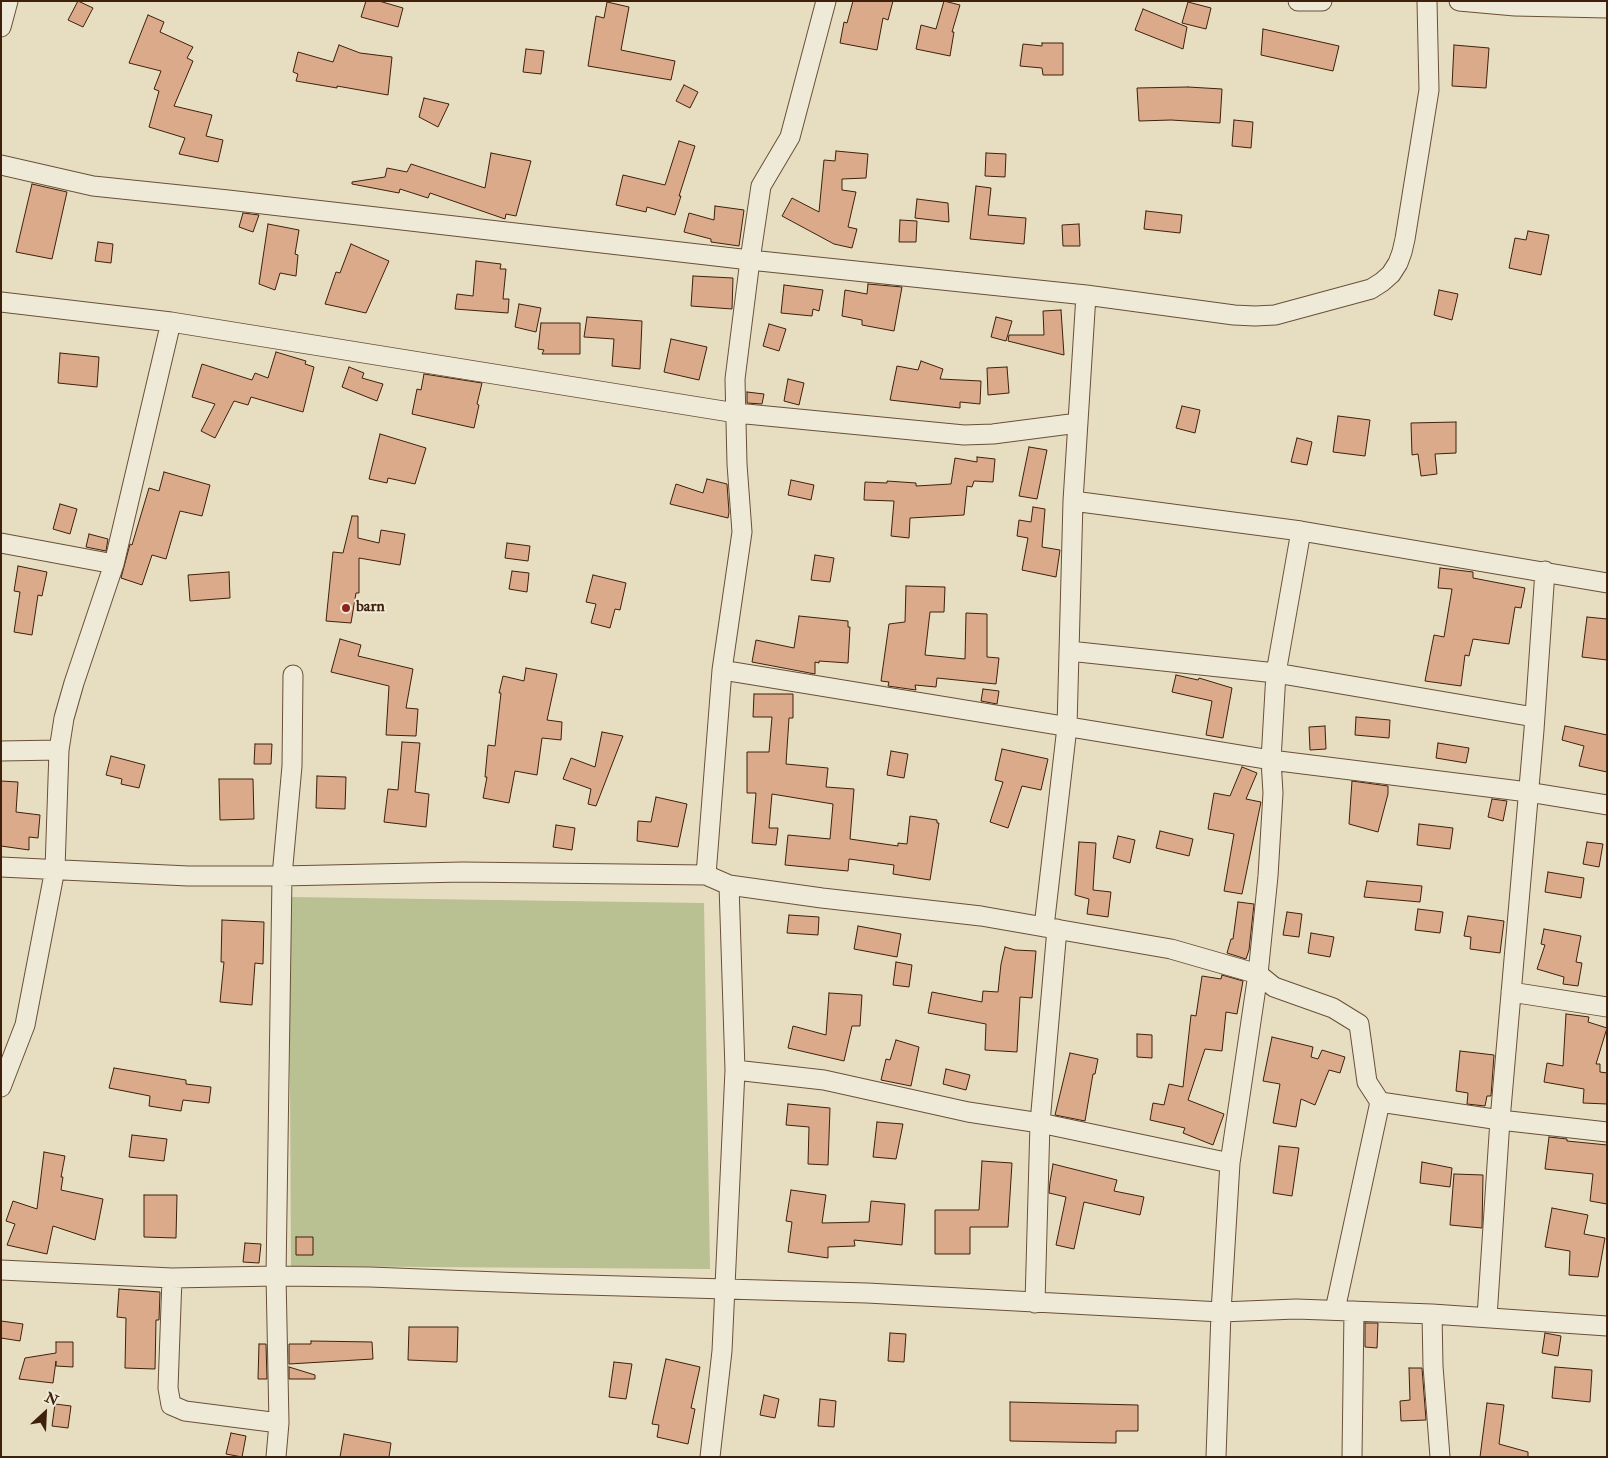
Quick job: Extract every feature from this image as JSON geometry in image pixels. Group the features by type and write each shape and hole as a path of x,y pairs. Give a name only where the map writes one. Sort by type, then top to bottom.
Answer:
{"street":[{"path":"1,27 8,1"},
{"path":"706,875 722,670 742,532 737,464 735,379 750,260 762,186 790,137 826,1"},
{"path":"1298,1 1322,1"},
{"path":"1,165 93,186 750,260 1086,295 1255,316 1275,315 1371,289 1391,274 1398,263 1402,252 1430,90 1427,1"},
{"path":"1459,1 1516,6 1607,8"},
{"path":"1035,1303 1040,1123 1051,928 1067,727 1073,501 1086,295"},
{"path":"1,302 171,322 736,413 964,435 993,434 1078,423"},
{"path":"1,1087 25,1025 55,869 60,750 64,718 114,564 171,322"},
{"path":"1073,501 1301,531 1607,583"},
{"path":"1216,1457 1221,1312 1230,1163 1258,974 1268,876 1273,793 1271,760 1276,673 1301,531"},
{"path":"1,543 114,564"},
{"path":"1487,1317 1500,1120 1545,571"},
{"path":"1069,651 1276,673 1534,717"},
{"path":"722,670 1271,760 1528,792 1607,805"},
{"path":"276,1457 279,1423 276,1276 282,876 292,766 293,674"},
{"path":"1,751 60,750"},
{"path":"1,867 188,876 463,872 706,875 729,885 822,898 981,916 1171,949 1258,974 1274,987 1333,1008 1359,1024 1367,1082 1380,1102 1335,1310"},
{"path":"710,1457 722,1351 734,1070 729,885"},
{"path":"1511,992 1607,1007"},
{"path":"734,1070 824,1080 968,1112 1040,1123 1230,1163"},
{"path":"1380,1102 1500,1120 1607,1132"},
{"path":"1,1270 172,1278 276,1276 370,1278 867,1293 1221,1312 1296,1309 1432,1314 1607,1326"},
{"path":"172,1278 168,1388 171,1405 185,1411 279,1423"},
{"path":"1352,1457 1354,1311"},
{"path":"1432,1314 1440,1457"}],"green space":[{"path":"289,897 704,903 710,1269 291,1266"}],"building":[{"path":"78,1 93,8 83,27 68,20"},
{"path":"366,1 379,1 403,8 398,27 361,17"},
{"path":"853,1 893,1 888,20 883,18 877,50 840,43 844,22 847,23"},
{"path":"944,1 960,5 952,32 954,32 950,56 916,49 921,25 936,29"},
{"path":"607,2 629,7 621,50 675,61 671,80 588,66 596,16 604,18"},
{"path":"1188,2 1211,8 1206,29 1182,23"},
{"path":"1143,9 1187,27 1183,49 1135,30"},
{"path":"148,15 164,22 160,32 193,47 187,58 193,61 174,106 212,115 206,136 223,140 218,162 179,154 185,138 149,127 159,91 154,89 161,71 129,63"},
{"path":"1263,29 1339,46 1333,71 1261,55"},
{"path":"1042,43 1063,43 1063,75 1043,75 1042,68 1020,66 1023,44 1042,46"},
{"path":"339,45 360,53 392,57 388,95 296,81 298,74 293,72 298,52 333,62"},
{"path":"1454,45 1489,48 1486,88 1452,86"},
{"path":"526,49 544,51 541,74 523,72"},
{"path":"684,85 698,92 690,108 676,101"},
{"path":"1188,87 1222,89 1220,123 1171,120 1139,121 1137,88"},
{"path":"424,98 449,104 438,127 419,117"},
{"path":"1234,120 1253,122 1251,148 1232,146"},
{"path":"679,141 695,146 675,215 647,207 646,212 616,205 623,175 665,185"},
{"path":"836,151 868,154 866,178 842,179 842,190 856,192 848,227 857,229 852,248 834,244 782,216 792,198 819,212 824,160 835,161"},
{"path":"491,153 531,161 516,216 506,214 505,219 430,193 428,198 400,189 399,193 352,184 352,182 385,177 387,168 407,172 411,164 485,188"},
{"path":"986,153 1006,154 1005,177 985,176"},
{"path":"32,184 67,192 52,259 16,252"},
{"path":"976,186 991,188 988,215 1026,218 1024,244 970,239"},
{"path":"917,199 948,203 949,222 915,218"},
{"path":"715,206 744,210 739,246 711,242 711,239 684,232 689,213 714,220"},
{"path":"1146,211 1182,215 1180,233 1144,229"},
{"path":"243,213 259,215 253,232 239,227"},
{"path":"900,220 917,221 916,242 899,242"},
{"path":"268,224 299,230 295,254 298,255 296,276 280,273 275,290 259,284"},
{"path":"1079,224 1080,246 1063,246 1062,225"},
{"path":"1528,231 1549,235 1541,275 1509,268 1515,238 1526,240"},
{"path":"98,242 113,244 111,263 95,261"},
{"path":"351,244 389,261 366,313 325,304 336,272 340,273"},
{"path":"476,261 501,264 500,269 506,269 503,299 509,299 508,313 455,309 457,294 473,296"},
{"path":"693,276 733,278 732,309 691,306"},
{"path":"868,284 902,287 894,331 862,325 862,320 842,316 845,290 867,294"},
{"path":"784,285 823,290 819,311 813,309 812,316 781,313"},
{"path":"1439,290 1458,294 1452,320 1434,315"},
{"path":"519,304 541,308 536,332 515,327"},
{"path":"1061,310 1064,355 1008,341 1009,335 1044,335 1043,311"},
{"path":"587,317 642,321 640,369 612,366 614,339 584,337"},
{"path":"996,317 1012,321 1006,341 991,337"},
{"path":"541,323 580,323 580,354 542,354 544,350 538,349"},
{"path":"769,324 786,329 779,351 763,346"},
{"path":"671,339 707,347 699,380 664,372"},
{"path":"276,352 306,361 305,364 314,367 303,412 251,397 248,405 234,401 215,438 201,431 215,404 192,397 202,364 252,380 255,373 268,378"},
{"path":"60,353 99,357 97,387 58,383"},
{"path":"921,361 943,369 940,379 981,381 980,404 960,402 960,408 890,400 897,366 918,370"},
{"path":"349,367 364,373 362,378 383,384 377,401 342,387"},
{"path":"1007,367 1009,393 988,395 987,368"},
{"path":"424,374 482,383 474,428 412,414 417,389 421,390"},
{"path":"788,379 804,383 799,405 784,401"},
{"path":"747,392 764,394 762,404 747,403"},
{"path":"1182,406 1200,410 1195,433 1176,428"},
{"path":"1338,416 1370,420 1365,456 1333,452"},
{"path":"1456,422 1456,453 1435,454 1437,474 1421,476 1418,454 1412,455 1411,423"},
{"path":"380,434 426,448 415,484 388,478 387,483 369,479"},
{"path":"1297,438 1312,442 1307,465 1291,462"},
{"path":"1029,447 1047,450 1037,499 1019,496"},
{"path":"977,457 995,459 993,482 974,481 972,487 967,486 964,515 910,518 909,538 891,536 894,501 864,500 865,482 916,483 916,486 951,484 955,458 977,462"},
{"path":"164,472 210,485 202,516 180,511 166,559 152,555 142,585 121,578 130,544 132,545 149,488 159,491"},
{"path":"707,479 727,484 728,518 670,504 676,484 703,493"},
{"path":"791,480 814,485 811,500 788,495"},
{"path":"60,504 77,509 70,534 53,529"},
{"path":"1033,507 1045,509 1042,547 1060,550 1056,577 1022,570 1028,538 1017,536 1019,520 1031,522"},
{"path":"352,516 358,516 358,538 379,543 381,530 405,534 400,565 359,558 359,593 356,593 351,623 326,621 333,552 343,553"},
{"path":"89,534 108,539 106,551 86,547"},
{"path":"507,543 530,546 528,561 505,558"},
{"path":"815,555 834,558 830,582 811,580"},
{"path":"18,566 47,572 42,596 38,595 32,635 14,632 20,592 14,591"},
{"path":"1440,568 1473,572 1473,578 1525,588 1521,608 1515,607 1509,644 1473,639 1469,656 1465,655 1461,686 1425,681 1434,635 1444,637 1452,589 1438,588"},
{"path":"512,571 529,573 527,592 509,589"},
{"path":"229,572 230,598 190,601 188,575"},
{"path":"593,575 626,583 620,610 615,609 610,628 591,623 596,604 586,602"},
{"path":"906,586 945,587 944,612 930,612 925,655 965,659 966,613 987,614 987,657 999,658 996,684 937,678 936,687 915,685 916,690 888,686 889,682 881,681 889,624 905,622"},
{"path":"799,616 848,621 848,627 850,627 848,663 815,662 815,674 752,662 756,640 794,648"},
{"path":"1587,617 1607,619 1607,660 1582,657"},
{"path":"340,639 361,645 358,656 413,669 406,708 418,709 416,736 386,735 389,686 331,672"},
{"path":"526,668 557,674 547,720 562,722 561,740 542,738 537,775 515,771 509,803 483,798 487,777 485,777 488,745 495,746 501,693 499,693 503,676 524,681"},
{"path":"1176,675 1198,680 1199,678 1232,688 1223,738 1206,735 1212,701 1172,692"},
{"path":"983,689 999,691 997,704 981,701"},
{"path":"754,694 793,694 793,718 789,718 786,764 828,768 826,787 854,789 850,839 898,846 898,843 907,844 910,816 937,820 937,823 939,823 930,880 893,874 894,865 849,859 848,871 785,865 788,835 830,839 833,804 772,794 769,828 778,828 776,845 752,843 756,793 747,793 747,752 769,752 772,717 753,717"},
{"path":"1356,717 1390,720 1389,738 1355,735"},
{"path":"1325,726 1326,749 1310,750 1309,727"},
{"path":"1565,726 1607,735 1607,772 1579,766 1584,746 1562,740"},
{"path":"602,732 623,736 596,806 588,804 591,789 563,779 571,758 595,767"},
{"path":"402,742 420,743 415,792 429,794 426,827 384,822 388,789 398,790"},
{"path":"1438,743 1469,748 1466,763 1436,758"},
{"path":"255,744 272,744 271,764 254,764"},
{"path":"1002,749 1048,759 1041,790 1022,786 1008,828 990,822 1003,782 995,780"},
{"path":"891,751 908,754 904,778 887,775"},
{"path":"111,756 145,765 139,788 121,784 122,779 106,775"},
{"path":"1242,767 1257,773 1246,799 1261,802 1242,894 1224,891 1234,834 1208,829 1214,793 1230,796"},
{"path":"317,776 346,777 345,809 316,808"},
{"path":"219,779 253,779 254,819 220,820"},
{"path":"1,781 18,782 16,812 40,815 38,838 29,837 29,850 1,846"},
{"path":"1352,781 1388,786 1388,794 1378,832 1349,824"},
{"path":"656,797 687,804 678,847 637,841 638,821 651,822"},
{"path":"1492,799 1507,801 1503,821 1488,817"},
{"path":"1419,824 1453,828 1450,849 1417,845"},
{"path":"556,825 575,828 572,850 553,847"},
{"path":"1160,831 1193,839 1189,856 1156,848"},
{"path":"1118,836 1135,840 1130,863 1113,858"},
{"path":"1079,842 1096,843 1093,890 1111,892 1108,917 1087,914 1089,899 1075,895"},
{"path":"1587,842 1603,844 1599,867 1583,864"},
{"path":"1548,872 1584,878 1581,898 1545,892"},
{"path":"1367,881 1422,886 1420,902 1364,897"},
{"path":"1238,902 1254,904 1249,950 1246,959 1227,953 1231,939 1233,939"},
{"path":"1418,909 1443,912 1440,933 1415,930"},
{"path":"1287,912 1302,914 1299,937 1283,935"},
{"path":"789,915 819,917 818,935 787,933"},
{"path":"1468,916 1504,921 1500,953 1470,949 1471,937 1464,936"},
{"path":"222,920 264,922 263,964 255,963 252,1005 220,1002 224,962 221,962"},
{"path":"858,926 901,934 897,957 854,949"},
{"path":"1544,929 1581,936 1576,962 1582,963 1578,986 1563,984 1564,977 1537,969 1545,945 1541,944"},
{"path":"1311,933 1334,937 1330,957 1308,953"},
{"path":"1005,947 1015,950 1036,951 1032,998 1020,997 1017,1052 985,1050 986,1024 928,1013 932,992 982,1002 983,991 998,992"},
{"path":"896,962 912,965 909,987 893,985"},
{"path":"1222,975 1243,981 1237,1014 1226,1012 1222,1051 1205,1049 1188,1100 1224,1114 1213,1145 1183,1133 1185,1128 1150,1120 1153,1103 1164,1105 1169,1084 1183,1087 1191,1015 1196,1016 1202,976 1221,979"},
{"path":"829,993 862,995 860,1026 852,1026 844,1061 788,1048 793,1026 826,1035"},
{"path":"1566,1014 1589,1017 1588,1022 1607,1028 1596,1064 1600,1064 1600,1072 1607,1073 1607,1104 1583,1103 1584,1089 1544,1082 1547,1063 1563,1066"},
{"path":"1137,1034 1152,1035 1152,1058 1137,1057"},
{"path":"1272,1037 1313,1047 1311,1057 1318,1059 1322,1050 1345,1057 1340,1073 1329,1070 1315,1105 1301,1099 1296,1127 1273,1123 1280,1084 1263,1081"},
{"path":"896,1040 919,1047 911,1086 881,1080 886,1059 890,1060"},
{"path":"1460,1051 1494,1055 1491,1096 1487,1096 1485,1106 1467,1104 1468,1093 1456,1091"},
{"path":"1070,1053 1098,1059 1095,1074 1093,1074 1085,1121 1055,1115"},
{"path":"114,1068 186,1080 186,1084 211,1087 209,1103 183,1100 181,1111 149,1106 150,1096 109,1088"},
{"path":"946,1069 970,1075 966,1090 943,1084"},
{"path":"788,1104 830,1108 828,1165 808,1164 809,1127 786,1125"},
{"path":"877,1122 903,1124 896,1159 873,1157"},
{"path":"132,1135 167,1139 164,1161 129,1157"},
{"path":"1549,1137 1567,1139 1567,1141 1607,1145 1607,1204 1590,1201 1593,1174 1545,1169"},
{"path":"1279,1146 1299,1148 1292,1196 1273,1193"},
{"path":"44,1152 65,1156 61,1177 63,1177 61,1190 103,1199 95,1240 53,1226 47,1254 7,1245 15,1224 6,1221 13,1201 37,1209"},
{"path":"982,1161 1012,1163 1008,1227 970,1227 970,1254 935,1254 935,1210 979,1210"},
{"path":"1422,1162 1452,1168 1450,1187 1420,1183"},
{"path":"1053,1164 1117,1180 1114,1191 1144,1197 1140,1215 1084,1202 1074,1249 1056,1245 1066,1197 1049,1193"},
{"path":"1454,1174 1483,1175 1482,1228 1450,1225"},
{"path":"791,1190 826,1195 822,1223 869,1222 871,1201 905,1204 902,1245 854,1240 855,1246 828,1247 828,1258 788,1252 792,1222 786,1221"},
{"path":"144,1195 177,1195 176,1238 144,1237"},
{"path":"1552,1208 1588,1215 1584,1234 1605,1238 1598,1277 1569,1275 1570,1251 1545,1247"},
{"path":"296,1237 313,1237 313,1255 296,1255"},
{"path":"245,1243 261,1244 259,1263 243,1262"},
{"path":"119,1289 160,1292 159,1320 156,1320 155,1369 125,1368 126,1318 117,1317"},
{"path":"1,1321 23,1324 20,1341 1,1338"},
{"path":"1365,1323 1378,1323 1377,1348 1365,1347"},
{"path":"409,1327 458,1327 457,1362 408,1360"},
{"path":"890,1333 906,1334 904,1362 888,1361"},
{"path":"1545,1333 1561,1336 1558,1356 1542,1353"},
{"path":"311,1341 372,1342 373,1359 289,1364 289,1344 311,1344"},
{"path":"56,1342 73,1342 73,1367 56,1366 56,1361 53,1383 19,1379 25,1358 56,1353"},
{"path":"259,1344 266,1344 267,1379 258,1379"},
{"path":"666,1359 700,1367 691,1408 695,1409 688,1444 657,1437 659,1425 652,1424"},
{"path":"614,1362 632,1364 626,1399 609,1397"},
{"path":"289,1367 315,1375 315,1379 289,1379"},
{"path":"1555,1367 1592,1370 1590,1402 1552,1398"},
{"path":"1409,1368 1422,1368 1426,1420 1401,1421 1400,1401 1410,1400"},
{"path":"764,1395 779,1399 775,1418 760,1415"},
{"path":"820,1399 836,1401 834,1427 818,1426"},
{"path":"1010,1402 1138,1405 1138,1431 1116,1431 1116,1443 1010,1441"},
{"path":"1487,1403 1504,1405 1499,1444 1528,1452 1528,1457 1480,1457"},
{"path":"55,1404 71,1406 68,1428 52,1426"},
{"path":"231,1433 246,1436 242,1457 226,1454"},
{"path":"344,1434 391,1443 389,1457 340,1457"}],"place":[{"name":"barn","path":"346,608"}]}
